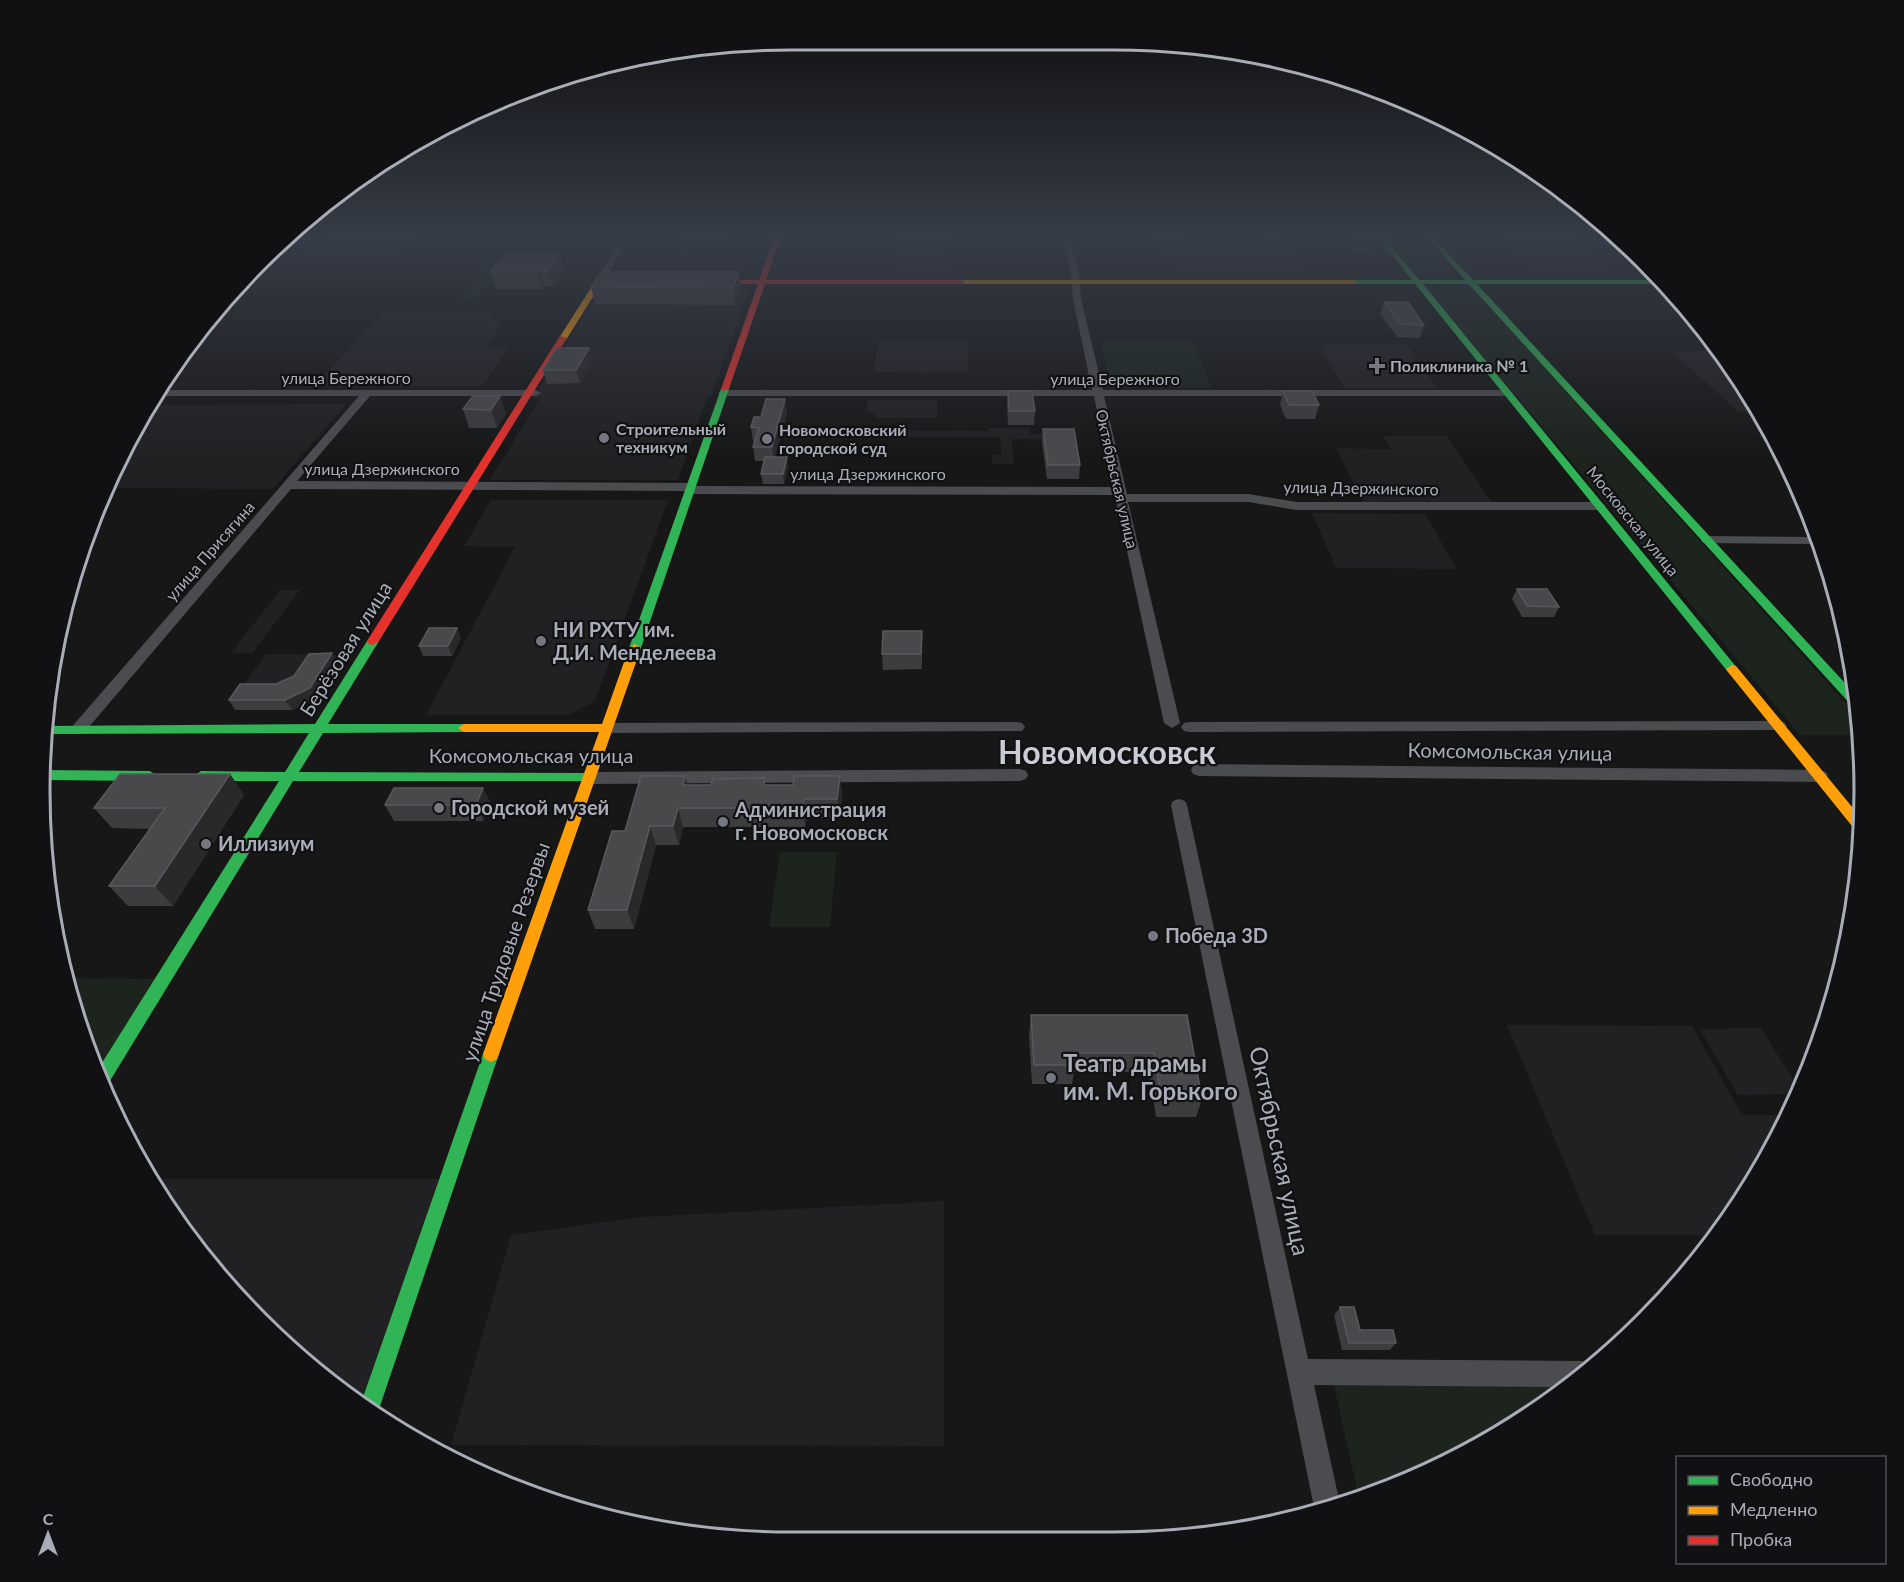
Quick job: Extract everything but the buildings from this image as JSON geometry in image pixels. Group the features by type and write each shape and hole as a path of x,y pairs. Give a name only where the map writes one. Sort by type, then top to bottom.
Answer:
{"street":[{"name":"Берёзовая улица","path":"105,1073 470,485 532,393 582,310"},
{"name":"улица Трудовые Резервы","path":"372,1402 526,953 753,310"},
{"name":"Октябрьская улица","path":"1079,310 1172,723"},
{"name":"Московская улица","path":"1440,310 1853,817"},
{"name":"Московская улица","path":"1496,310 1848,694"},
{"name":"улица Бережного","path":"165,393 532,393"},
{"name":"улица Присягина","path":"77,730 367,393"},
{"name":"улица Бережного","path":"723,393 1508,393"},
{"name":"улица Дзержинского","path":"290,485 470,485 1121,494 1249,498 1296,506 1600,506"},
{"path":"1707,540 1811,541"},
{"name":"Комсомольская улица","path":"1189,727 1779,726"},
{"name":"Комсомольская улица","path":"52,730 321,727 1017,728"},
{"name":"Комсомольская улица","path":"1199,770 1820,776"},
{"path":"50,775 166,776"},
{"name":"Комсомольская улица","path":"188,776 589,778 1020,775"},
{"name":"Октябрьская улица","path":"1179,805 1325,1501"},
{"path":"1298,1372 1570,1374"}],"shaded area":[{"path":"495,310 491,319 500,327 486,347 509,347 482,386 314,386 385,311"},
{"path":"588,310 741,310 711,397 707,398 678,480 490,480 540,398 533,398"},
{"path":"1444,310 1492,310 1849,707 1852,735 1800,735"},
{"path":"419,329 469,329 461,340 410,340"},
{"path":"878,341 968,341 968,373 874,372"},
{"path":"1101,343 1194,343 1211,387 1111,387"},
{"name":"Поликлиника № 1","path":"1319,345 1407,345 1437,388 1344,388"},
{"path":"1671,351 1709,351 1750,412 1739,412"},
{"path":"868,400 937,400 937,418 875,418 875,415 866,411"},
{"path":"346,404 273,489 115,488 158,405"},
{"path":"989,428 1029,428 1030,434 1049,434 1050,439 1012,439 1014,464 992,464 992,455 1001,455 1000,437 860,437 861,430 989,431"},
{"path":"1383,436 1447,436 1491,502 1363,502 1336,448 1390,449"},
{"name":"НИ РХТУ им. Д.И. Менделеева","path":"491,500 668,500 595,701 568,715 426,715 515,547 464,546"},
{"path":"1312,513 1425,514 1457,569 1336,568"},
{"path":"280,590 300,590 252,653 231,653"},
{"path":"266,654 343,655 316,698 292,710 235,710 240,703 231,703"},
{"path":"780,852 837,852 830,927 769,927"},
{"path":"74,978 155,979 102,1064"},
{"path":"1507,1025 1692,1026 1742,1115 1780,1115 1778,1119 1730,1203 1706,1235 1595,1235"},
{"path":"1761,1028 1795,1082 1789,1094 1738,1095 1700,1029"},
{"path":"159,1179 439,1179 363,1396 302,1348 234,1280 174,1203"},
{"path":"944,1201 944,1446 451,1445 511,1235 642,1217"},
{"path":"1333,1381 1561,1381 1525,1408 1484,1433 1441,1456 1357,1491"}],"traffic: fast":[{"path":"1440,310 1732,669"},
{"path":"1497,310 1848,694"},
{"path":"635,648 725,389"},
{"path":"105,1073 373,641"},
{"path":"52,730 464,728"},
{"path":"50,775 150,776"},
{"path":"201,776 589,778"},
{"path":"372,1402 491,1054"}],"traffic: slow":[{"path":"563,338 581,310"},
{"path":"491,1054 635,648"},
{"path":"1732,669 1853,818"},
{"path":"464,728 606,728"}],"traffic: jam":[{"path":"725,389 752,310"},
{"path":"373,641 563,338"}],"place":[{"name":"Поликлиника № 1","path":"1377,366"},
{"name":"Строительный техникум","path":"604,438"},
{"name":"Новомосковский городской суд","path":"767,439"},
{"name":"НИ РХТУ им. Д.И. Менделеева","path":"541,641"},
{"name":"Городской музей","path":"439,808"},
{"name":"Администрация г. Новомосковск","path":"723,822"},
{"name":"Иллизиум","path":"206,844"},
{"name":"Победа 3D","path":"1153,936"},
{"name":"Театр драмы им. М. Горького","path":"1051,1078"}],"district":[{"name":"Новомосковск","path":"1107,753"}]}
